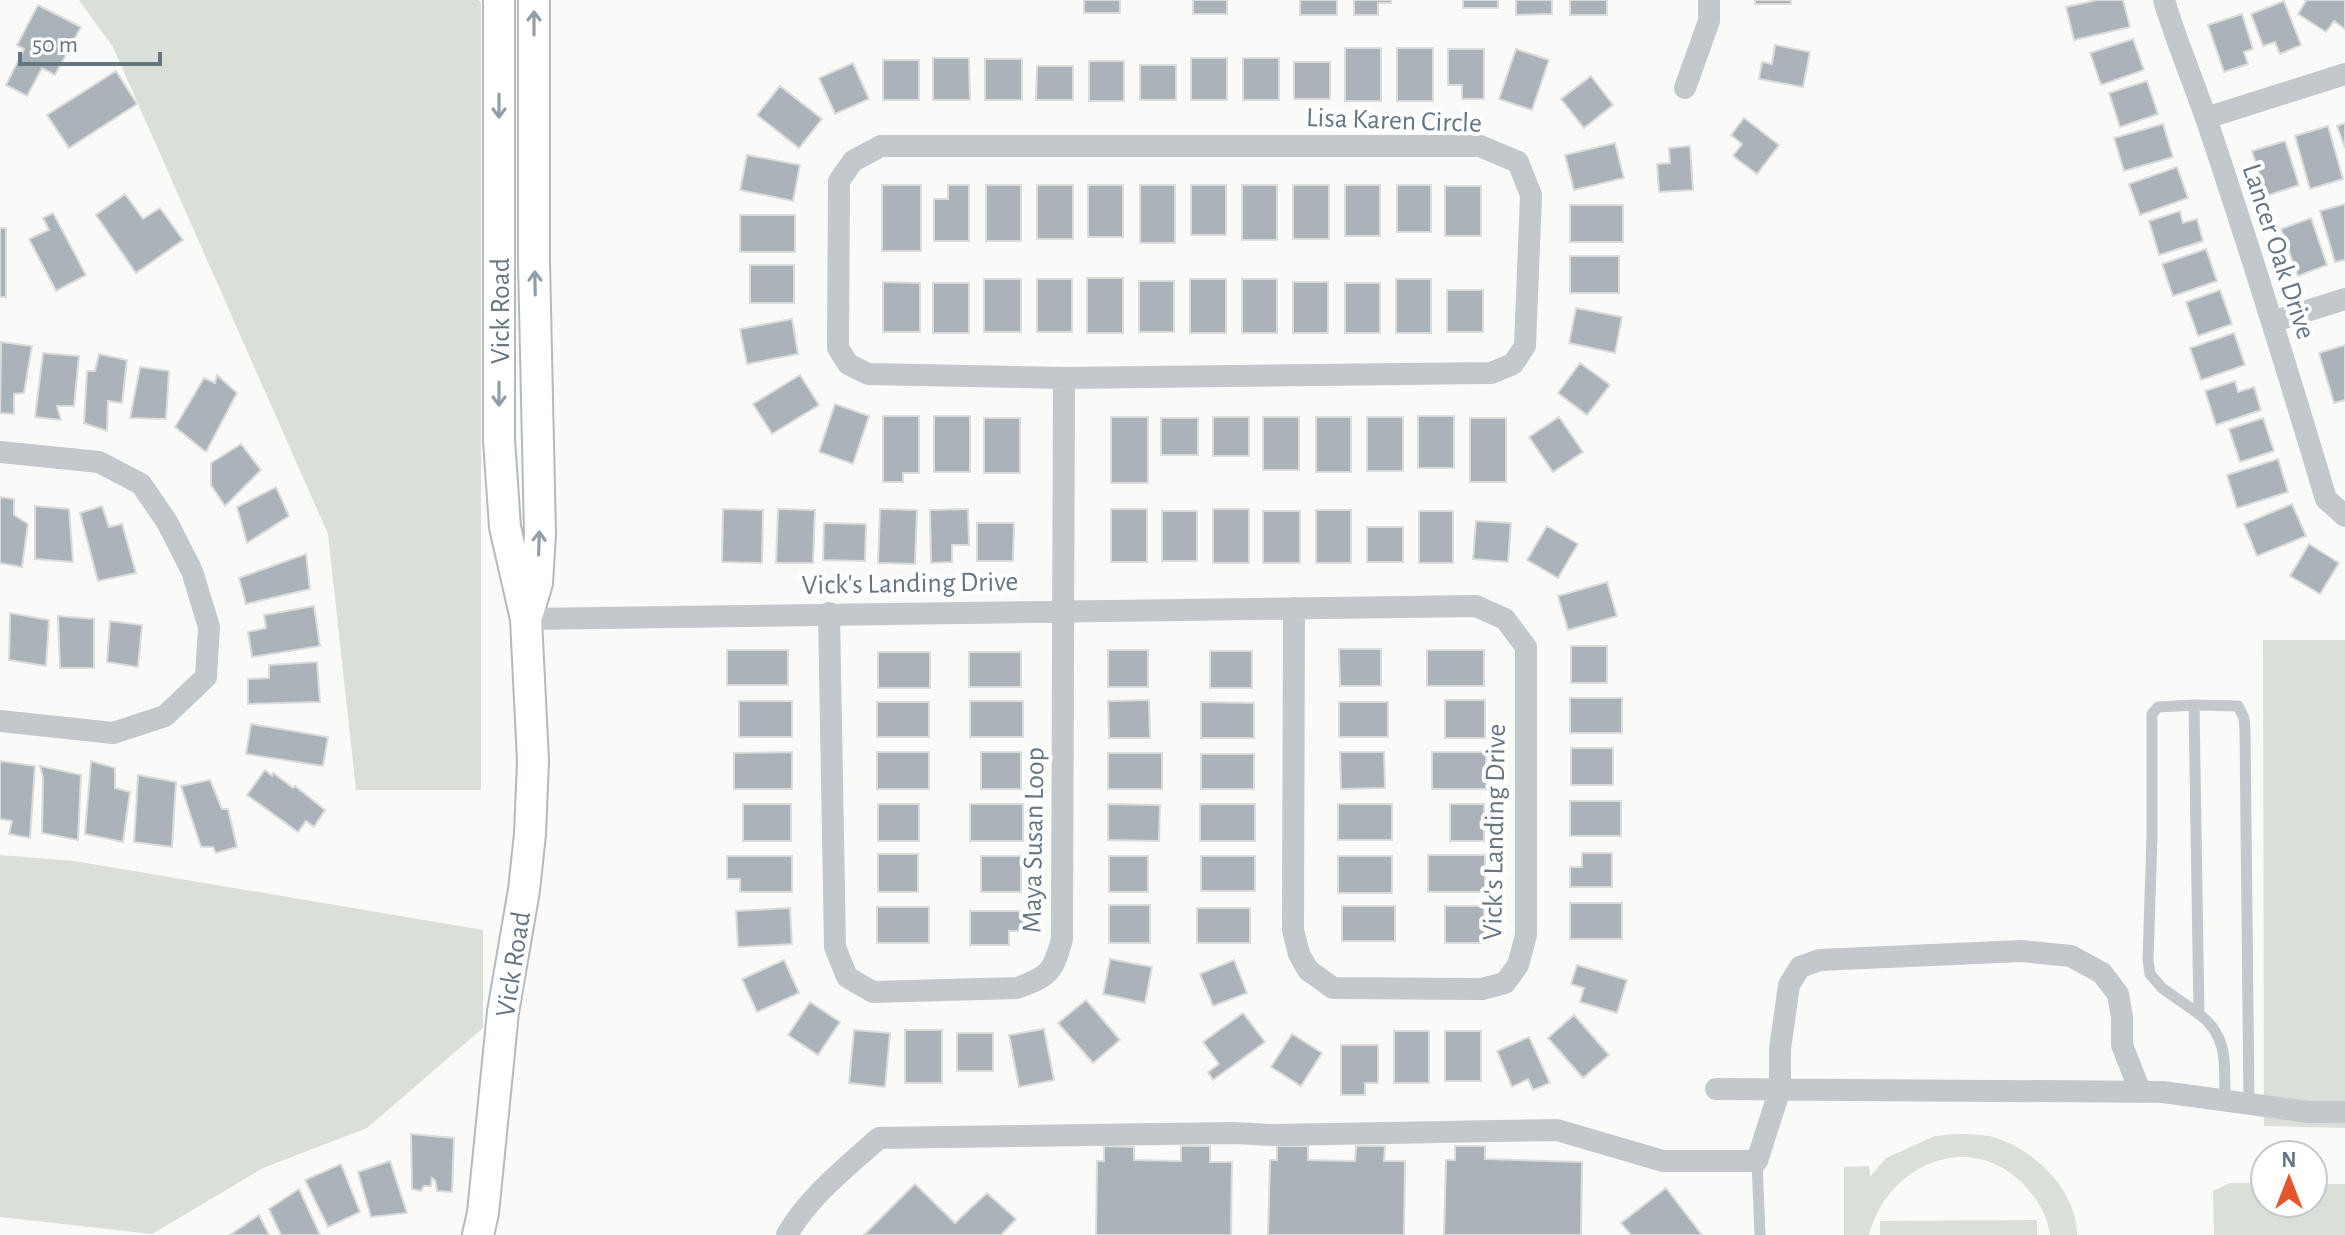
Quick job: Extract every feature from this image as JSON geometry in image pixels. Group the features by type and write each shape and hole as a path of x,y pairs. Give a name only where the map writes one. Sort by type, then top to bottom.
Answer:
{"street":[{"name":"Vick Road","path":"483,1228 503,1012 524,890 530,834 533,761 526,619 505,527 499,440 499,0"},
{"name":"Vick Road","path":"526,619 537,583 540,534 534,262 534,0"},
{"path":"1685,88 1709,21 1709,0"},
{"name":"Lancer Oak Drive","path":"2164,0 2206,118 2326,499 2345,516"},
{"path":"2206,118 2345,74"},
{"name":"Lisa Karen Circle","path":"881,146 1480,146 1518,162 1531,195 1525,346 1513,364 1491,373 1064,378 868,374 848,364 838,348 839,181 853,161 881,146"},
{"path":"2272,322 2345,299"},
{"name":"Maya Susan Loop","path":"829,613 835,947 847,977 873,992 1017,988 1039,980 1054,966 1062,939 1064,378"},
{"path":"0,452 99,462 141,484 167,522 192,571 209,627 206,677 165,716 113,733 0,721"},
{"name":"Vick's Landing Drive","path":"526,619 829,613 1476,606 1505,619 1526,647 1526,935 1518,965 1505,983 1482,989 1333,988 1308,970 1299,954 1293,930 1294,608"},
{"path":"787,1235 798,1216 834,1178 879,1138 1557,1130 1663,1161 1757,1161 1780,1089 1780,1049 1789,985 1800,967 1820,960 2021,951 2071,956 2102,973 2118,994 2122,1045 2140,1091"},
{"path":"1716,1089 2140,1091 2308,1112 2345,1112"}],"lane":[{"path":"2194,705 2199,1014"},
{"path":"2225,1101 2223,1047 2214,1025 2162,988 2150,974 2152,714 2158,707 2238,706 2244,718 2249,1104"},
{"path":"1757,1161 1760,1235"}],"shaded area":[{"path":"79,0 481,2 481,790 356,790 328,534 113,47"},
{"path":"2263,640 2345,640 2345,1128 2264,1126"},
{"path":"0,855 74,861 483,930 483,1028 367,1128 263,1168 152,1234 0,1217"},
{"path":"1956,1134 1999,1139 2014,1145 2041,1164 2063,1189 2075,1219 2077,1235 2050,1235 2039,1203 2026,1187 2004,1169 1981,1159 1957,1157 1934,1162 1912,1173 1894,1189 1879,1210 1869,1235 1844,1235 1844,1167 1869,1166 1870,1177 1886,1158 1935,1136"},
{"path":"2230,1183 2249,1183 2249,1219 2329,1219 2329,1184 2345,1184 2345,1235 2214,1235 2213,1191"},
{"path":"2037,1220 2037,1235 1880,1235 1880,1221"}],"building":[{"path":"1084,0 1120,0 1120,13 1084,13"},
{"path":"1193,0 1227,0 1227,14 1193,14"},
{"path":"1300,0 1337,0 1337,15 1300,15"},
{"path":"1354,0 1391,0 1391,3 1378,3 1378,15 1354,15"},
{"path":"1463,0 1498,0 1498,8 1463,8"},
{"path":"1516,0 1552,0 1552,14 1516,15"},
{"path":"1570,0 1607,0 1607,15 1570,15"},
{"path":"1755,0 1791,0 1791,4 1755,4"},
{"path":"2097,0 2123,0 2130,27 2074,40 2066,7"},
{"path":"2305,0 2345,0 2345,29 2334,21 2326,32 2298,14"},
{"path":"2284,1 2301,45 2280,54 2275,42 2263,46 2251,14"},
{"path":"38,5 81,27 55,75 42,68 27,96 6,85 24,49 17,45"},
{"path":"2242,14 2253,49 2244,52 2248,64 2224,72 2208,25"},
{"path":"2133,39 2144,70 2101,85 2090,53"},
{"path":"1775,45 1810,52 1803,87 1759,79 1762,62 1772,64"},
{"path":"1345,48 1381,48 1381,101 1345,101"},
{"path":"1397,48 1433,48 1433,101 1397,101"},
{"path":"1448,49 1484,49 1484,99 1462,99 1462,85 1448,85"},
{"path":"1516,49 1549,60 1532,110 1499,99"},
{"path":"933,58 969,58 970,100 933,100"},
{"path":"1191,58 1227,58 1227,100 1191,100"},
{"path":"1243,58 1279,58 1279,100 1243,100"},
{"path":"985,59 1022,59 1022,100 985,100"},
{"path":"883,60 919,60 919,100 883,100"},
{"path":"1089,61 1124,61 1124,101 1089,101"},
{"path":"1294,62 1330,62 1330,99 1294,99"},
{"path":"853,63 869,99 835,114 819,78"},
{"path":"1140,65 1176,65 1176,100 1140,100"},
{"path":"1037,66 1073,66 1073,100 1036,100"},
{"path":"116,71 137,104 69,148 47,115"},
{"path":"1591,76 1613,105 1584,128 1561,99"},
{"path":"2147,81 2158,114 2120,127 2109,93"},
{"path":"780,86 822,119 799,148 757,115"},
{"path":"1744,118 1779,145 1757,174 1733,156 1742,144 1731,135"},
{"path":"2345,123 2345,148 2337,126"},
{"path":"2163,124 2173,157 2124,171 2114,138"},
{"path":"2328,126 2343,179 2310,189 2295,136"},
{"path":"2285,141 2299,185 2266,196 2252,151"},
{"path":"1615,143 1624,178 1574,190 1565,155"},
{"path":"1690,146 1693,190 1659,192 1657,164 1670,163 1669,148"},
{"path":"747,155 800,165 793,201 740,190"},
{"path":"2177,167 2188,198 2140,215 2129,184"},
{"path":"882,185 921,185 921,251 882,251"},
{"path":"948,185 969,185 969,241 934,241 934,199 948,199"},
{"path":"986,185 1021,185 1021,241 986,241"},
{"path":"1037,185 1073,185 1073,239 1037,239"},
{"path":"1088,185 1123,185 1123,237 1088,237"},
{"path":"1140,185 1175,185 1175,243 1140,243"},
{"path":"1191,185 1226,185 1226,235 1191,235"},
{"path":"1242,185 1277,185 1277,240 1242,240"},
{"path":"1293,185 1329,185 1329,239 1293,239"},
{"path":"1345,185 1380,185 1380,236 1345,236"},
{"path":"1397,185 1431,185 1431,232 1397,232"},
{"path":"1445,186 1481,186 1481,236 1445,236"},
{"path":"125,194 143,219 160,208 183,240 136,273 96,215"},
{"path":"2345,204 2345,260 2335,262 2320,211"},
{"path":"1570,205 1623,205 1623,242 1570,242"},
{"path":"2180,211 2183,223 2197,219 2203,241 2159,255 2149,221"},
{"path":"53,213 86,275 56,291 29,239 49,230 43,218"},
{"path":"740,215 795,215 795,252 740,252"},
{"path":"2311,218 2327,265 2298,276 2281,229"},
{"path":"0,228 6,228 6,297 0,297"},
{"path":"2206,249 2217,281 2173,296 2162,264"},
{"path":"1570,256 1619,256 1619,293 1570,293"},
{"path":"750,265 794,265 794,303 750,303"},
{"path":"1087,278 1123,278 1123,333 1087,333"},
{"path":"984,279 1021,279 1021,332 984,332"},
{"path":"1037,279 1072,279 1072,332 1037,332"},
{"path":"1190,279 1226,279 1226,333 1190,333"},
{"path":"1242,279 1277,279 1277,333 1242,333"},
{"path":"1396,279 1431,279 1431,333 1396,333"},
{"path":"1139,281 1174,281 1174,332 1139,332"},
{"path":"883,282 920,283 920,332 883,332"},
{"path":"1293,282 1328,282 1328,333 1293,333"},
{"path":"933,283 969,283 969,333 933,333"},
{"path":"1345,283 1380,283 1380,333 1345,333"},
{"path":"1447,290 1483,290 1483,332 1447,332"},
{"path":"2220,290 2232,324 2198,336 2186,302"},
{"path":"1576,308 1622,317 1615,353 1569,343"},
{"path":"792,319 798,354 747,364 740,329"},
{"path":"2234,333 2245,365 2201,380 2190,348"},
{"path":"1,342 32,346 24,393 14,394 14,414 0,413"},
{"path":"2345,345 2345,400 2334,403 2319,353"},
{"path":"43,353 79,356 74,406 57,406 61,420 35,417"},
{"path":"99,354 127,360 122,403 108,401 107,431 84,423 87,371 95,371"},
{"path":"1580,363 1610,385 1587,415 1558,393"},
{"path":"140,367 169,371 166,419 130,418"},
{"path":"217,375 237,393 206,452 175,427 204,378 215,383"},
{"path":"800,375 819,405 772,434 753,404"},
{"path":"2235,381 2238,392 2254,387 2261,410 2216,425 2205,391"},
{"path":"835,404 869,416 853,464 819,452"},
{"path":"883,416 919,416 919,473 903,473 903,482 883,482"},
{"path":"934,416 970,416 970,472 934,472"},
{"path":"1418,416 1454,416 1454,468 1418,468"},
{"path":"1111,417 1148,417 1148,483 1111,483"},
{"path":"1213,417 1249,417 1249,456 1213,456"},
{"path":"1263,417 1299,417 1299,470 1263,470"},
{"path":"1316,417 1351,417 1351,472 1316,472"},
{"path":"1367,417 1403,417 1403,471 1367,471"},
{"path":"1559,417 1583,452 1553,472 1529,437"},
{"path":"984,418 1020,418 1020,473 984,473"},
{"path":"1161,418 1198,418 1198,455 1161,455"},
{"path":"1470,418 1506,418 1506,482 1470,482"},
{"path":"2263,418 2274,451 2240,462 2229,429"},
{"path":"241,444 261,470 225,506 211,485 211,463"},
{"path":"2278,459 2288,492 2237,508 2227,475"},
{"path":"276,487 289,516 247,543 237,507"},
{"path":"0,497 14,499 14,515 28,524 22,567 0,563"},
{"path":"2292,504 2306,536 2257,556 2244,524"},
{"path":"35,506 69,509 73,562 35,559"},
{"path":"102,506 109,527 122,524 136,573 98,581 80,513"},
{"path":"723,509 763,510 762,563 722,562"},
{"path":"778,509 815,510 813,563 776,563"},
{"path":"880,509 917,510 915,564 878,563"},
{"path":"968,509 969,545 952,545 952,562 931,563 930,510"},
{"path":"1111,509 1147,509 1147,562 1111,562"},
{"path":"1213,509 1249,509 1249,563 1213,563"},
{"path":"1316,510 1351,510 1351,563 1316,563"},
{"path":"1162,511 1197,511 1197,561 1162,561"},
{"path":"1263,511 1300,511 1300,563 1263,563"},
{"path":"1419,511 1453,511 1453,563 1419,563"},
{"path":"1476,521 1511,523 1508,562 1473,559"},
{"path":"824,523 866,524 865,561 823,560"},
{"path":"977,523 1014,523 1013,561 977,561"},
{"path":"1547,526 1578,544 1558,578 1527,560"},
{"path":"1367,527 1403,527 1403,562 1367,562"},
{"path":"2309,544 2339,563 2320,594 2290,576"},
{"path":"306,554 310,589 246,604 239,578"},
{"path":"1607,582 1617,616 1568,630 1558,596"},
{"path":"314,606 320,646 252,657 248,632 266,628 264,615"},
{"path":"10,613 49,620 46,666 9,660"},
{"path":"58,616 94,619 94,668 60,668"},
{"path":"110,621 142,625 138,667 107,662"},
{"path":"1571,646 1607,646 1607,683 1571,683"},
{"path":"1339,649 1381,649 1381,686 1340,686"},
{"path":"727,650 788,650 788,685 727,685"},
{"path":"1108,650 1148,650 1148,687 1108,687"},
{"path":"1427,650 1484,650 1484,686 1427,686"},
{"path":"1210,651 1252,651 1252,688 1210,688"},
{"path":"878,652 930,652 930,688 878,688"},
{"path":"969,652 1021,652 1021,687 969,687"},
{"path":"317,662 320,702 248,704 248,679 269,678 269,665"},
{"path":"1570,698 1622,698 1622,733 1570,733"},
{"path":"1149,700 1150,738 1109,738 1108,701"},
{"path":"1445,700 1485,700 1485,738 1445,738"},
{"path":"739,701 792,701 792,737 739,737"},
{"path":"970,701 1023,701 1023,737 970,737"},
{"path":"877,702 929,702 929,737 877,737"},
{"path":"1201,702 1254,703 1254,738 1201,738"},
{"path":"1339,702 1388,702 1388,737 1339,737"},
{"path":"251,724 328,737 323,766 246,754"},
{"path":"1571,748 1613,748 1613,785 1571,785"},
{"path":"792,752 792,789 734,789 734,753"},
{"path":"877,752 929,752 929,789 877,789"},
{"path":"981,752 1021,752 1021,789 981,789"},
{"path":"1340,752 1384,752 1385,788 1341,789"},
{"path":"1432,752 1486,752 1486,789 1432,789"},
{"path":"1108,753 1162,753 1162,789 1108,789"},
{"path":"1201,754 1254,754 1254,789 1201,789"},
{"path":"0,761 35,766 30,838 9,834 12,821 0,819"},
{"path":"91,761 115,768 115,788 130,792 123,842 85,834"},
{"path":"40,766 81,775 78,840 42,833 43,778"},
{"path":"265,770 293,788 295,786 325,810 314,827 306,821 298,832 247,795"},
{"path":"138,775 176,782 172,847 134,842"},
{"path":"210,780 222,809 228,809 237,847 216,853 213,847 201,847 181,786"},
{"path":"1570,801 1621,801 1621,836 1570,836"},
{"path":"743,804 791,804 791,841 743,841"},
{"path":"878,804 919,804 919,841 878,841"},
{"path":"970,804 1023,804 1023,841 970,841"},
{"path":"1108,804 1160,805 1159,841 1108,840"},
{"path":"1200,804 1255,804 1255,841 1200,841"},
{"path":"1338,804 1392,804 1392,840 1338,840"},
{"path":"1450,804 1484,804 1484,841 1450,841"},
{"path":"1582,853 1612,853 1612,887 1570,887 1570,867 1582,867"},
{"path":"878,854 918,854 918,892 878,892"},
{"path":"1428,855 1485,855 1485,892 1428,892"},
{"path":"727,856 792,856 792,892 740,892 740,879 727,879"},
{"path":"981,856 1021,856 1021,892 981,892"},
{"path":"1109,856 1148,856 1148,892 1109,892"},
{"path":"1201,856 1255,856 1255,891 1201,891"},
{"path":"1338,856 1392,856 1392,893 1338,893"},
{"path":"1570,903 1622,903 1622,939 1570,939"},
{"path":"1109,905 1150,905 1150,943 1109,943"},
{"path":"1342,906 1395,906 1395,941 1342,941"},
{"path":"1445,906 1484,906 1484,943 1445,943"},
{"path":"877,907 929,907 929,943 877,943"},
{"path":"790,908 792,944 738,947 736,911"},
{"path":"1197,908 1250,908 1250,943 1197,943"},
{"path":"970,911 1023,911 1023,931 1009,931 1009,945 970,945"},
{"path":"1110,959 1152,967 1145,1003 1103,994"},
{"path":"784,960 799,993 757,1012 742,979"},
{"path":"1234,960 1247,993 1213,1006 1200,974"},
{"path":"1577,965 1627,980 1617,1013 1580,1002 1584,988 1571,984"},
{"path":"1086,1000 1120,1040 1093,1063 1058,1023"},
{"path":"810,1002 840,1022 818,1055 788,1035"},
{"path":"1243,1013 1265,1042 1213,1080 1208,1072 1219,1064 1203,1042"},
{"path":"1574,1015 1609,1055 1583,1078 1548,1038"},
{"path":"1044,1029 1054,1080 1019,1087 1009,1035"},
{"path":"854,1030 890,1033 885,1087 849,1083"},
{"path":"905,1030 942,1030 942,1083 905,1083"},
{"path":"1394,1031 1429,1031 1429,1083 1394,1083"},
{"path":"1445,1031 1481,1031 1481,1081 1445,1081"},
{"path":"957,1033 993,1033 993,1071 957,1071"},
{"path":"1292,1034 1322,1053 1301,1086 1271,1067"},
{"path":"1529,1037 1550,1083 1533,1090 1528,1079 1512,1087 1497,1051"},
{"path":"1341,1045 1378,1045 1378,1083 1365,1083 1365,1095 1341,1095"},
{"path":"411,1134 454,1138 452,1192 437,1191 432,1178 431,1186 424,1186 421,1191 412,1189"},
{"path":"1104,1146 1134,1147 1134,1160 1181,1161 1181,1146 1210,1146 1210,1162 1232,1162 1231,1235 1096,1235 1097,1161 1104,1161"},
{"path":"1277,1146 1308,1146 1308,1160 1355,1161 1356,1146 1385,1146 1384,1161 1405,1161 1404,1235 1268,1235 1270,1160 1277,1160"},
{"path":"1455,1146 1485,1146 1485,1159 1582,1162 1581,1235 1444,1235 1446,1160 1455,1160"},
{"path":"390,1161 407,1213 371,1217 358,1172"},
{"path":"341,1164 360,1212 328,1227 305,1180"},
{"path":"915,1184 955,1223 987,1193 1016,1219 1001,1235 864,1235"},
{"path":"1666,1188 1702,1235 1631,1235 1621,1223"},
{"path":"299,1189 320,1235 281,1235 269,1209"},
{"path":"259,1215 269,1235 230,1235"}]}
